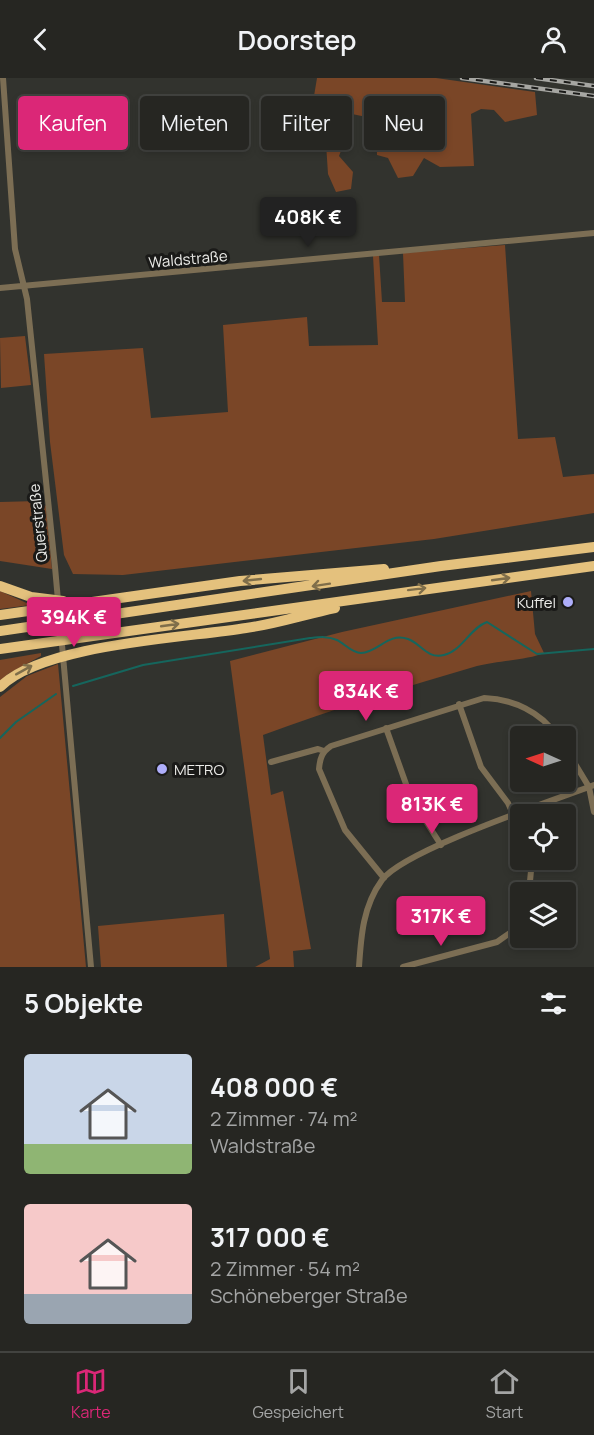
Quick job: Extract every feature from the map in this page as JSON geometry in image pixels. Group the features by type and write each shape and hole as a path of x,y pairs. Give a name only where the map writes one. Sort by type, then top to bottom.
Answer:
{"highway":[{"path":"0,632 441,566 594,547"},
{"path":"0,615 50,605 290,575 441,566"},
{"path":"0,649 594,566"},
{"path":"0,586 50,605"},
{"path":"0,687 23,670 51,658 249,628 361,603 392,593"}],"street":[{"name":"Querstraße","path":"3,78 15,249 24,285 55,567 91,967"},
{"name":"Waldstraße","path":"0,288 594,233"},
{"path":"384,878 345,830 320,769 320,759 324,751 331,746 484,698 512,703 537,716 547,726"},
{"path":"459,704 481,768 510,807"},
{"path":"386,728 411,798 441,845"},
{"path":"271,762 318,749 324,751"},
{"path":"576,764 591,786 594,812"},
{"path":"550,804 591,786"},
{"path":"359,967 365,916 374,892 384,878 418,854 510,818"},
{"path":"403,967 497,942 510,933"}],"shaded area":[{"path":"317,78 436,78 535,92 537,115 505,122 494,110 481,109 471,114 474,166 440,167 424,158 413,176 398,178 388,158 377,155 377,150 445,150 445,96 364,96 364,116 352,114 352,96 314,96"},
{"path":"326,150 341,150 339,156 353,172 351,189 336,192 328,174"},
{"path":"505,245 518,439 555,437 563,477 594,474 594,513 434,539 123,575 73,574 64,555 50,442 44,354 143,348 151,418 228,412 223,325 307,317 309,346 378,345 373,256 379,255 382,302 405,302 403,253"},
{"path":"25,336 31,385 1,388 0,338"},
{"path":"38,501 46,506 52,569 0,561 0,502"},
{"path":"0,591 31,605 0,609"},
{"path":"531,591 535,634 544,653 477,666 316,716 263,735 271,795 283,791 311,949 293,951 294,967 255,967 270,959 230,661 342,632"},
{"path":"41,653 41,656 8,674 0,681 0,660"},
{"path":"58,664 86,967 0,967 0,697 27,676"},
{"path":"224,914 227,967 101,967 98,926"}],"waterway":[{"path":"73,686 143,665 317,637 334,639 355,652 361,653 395,638 408,639 438,656 456,649 476,629 487,622 537,654 594,649"},
{"path":"0,738 16,722 56,694"}],"railway":[{"path":"462,78 594,96"},
{"path":"536,78 594,86"}],"place":[{"name":"Kuffel","path":"568,602"},
{"name":"METRO","path":"162,769"}]}
